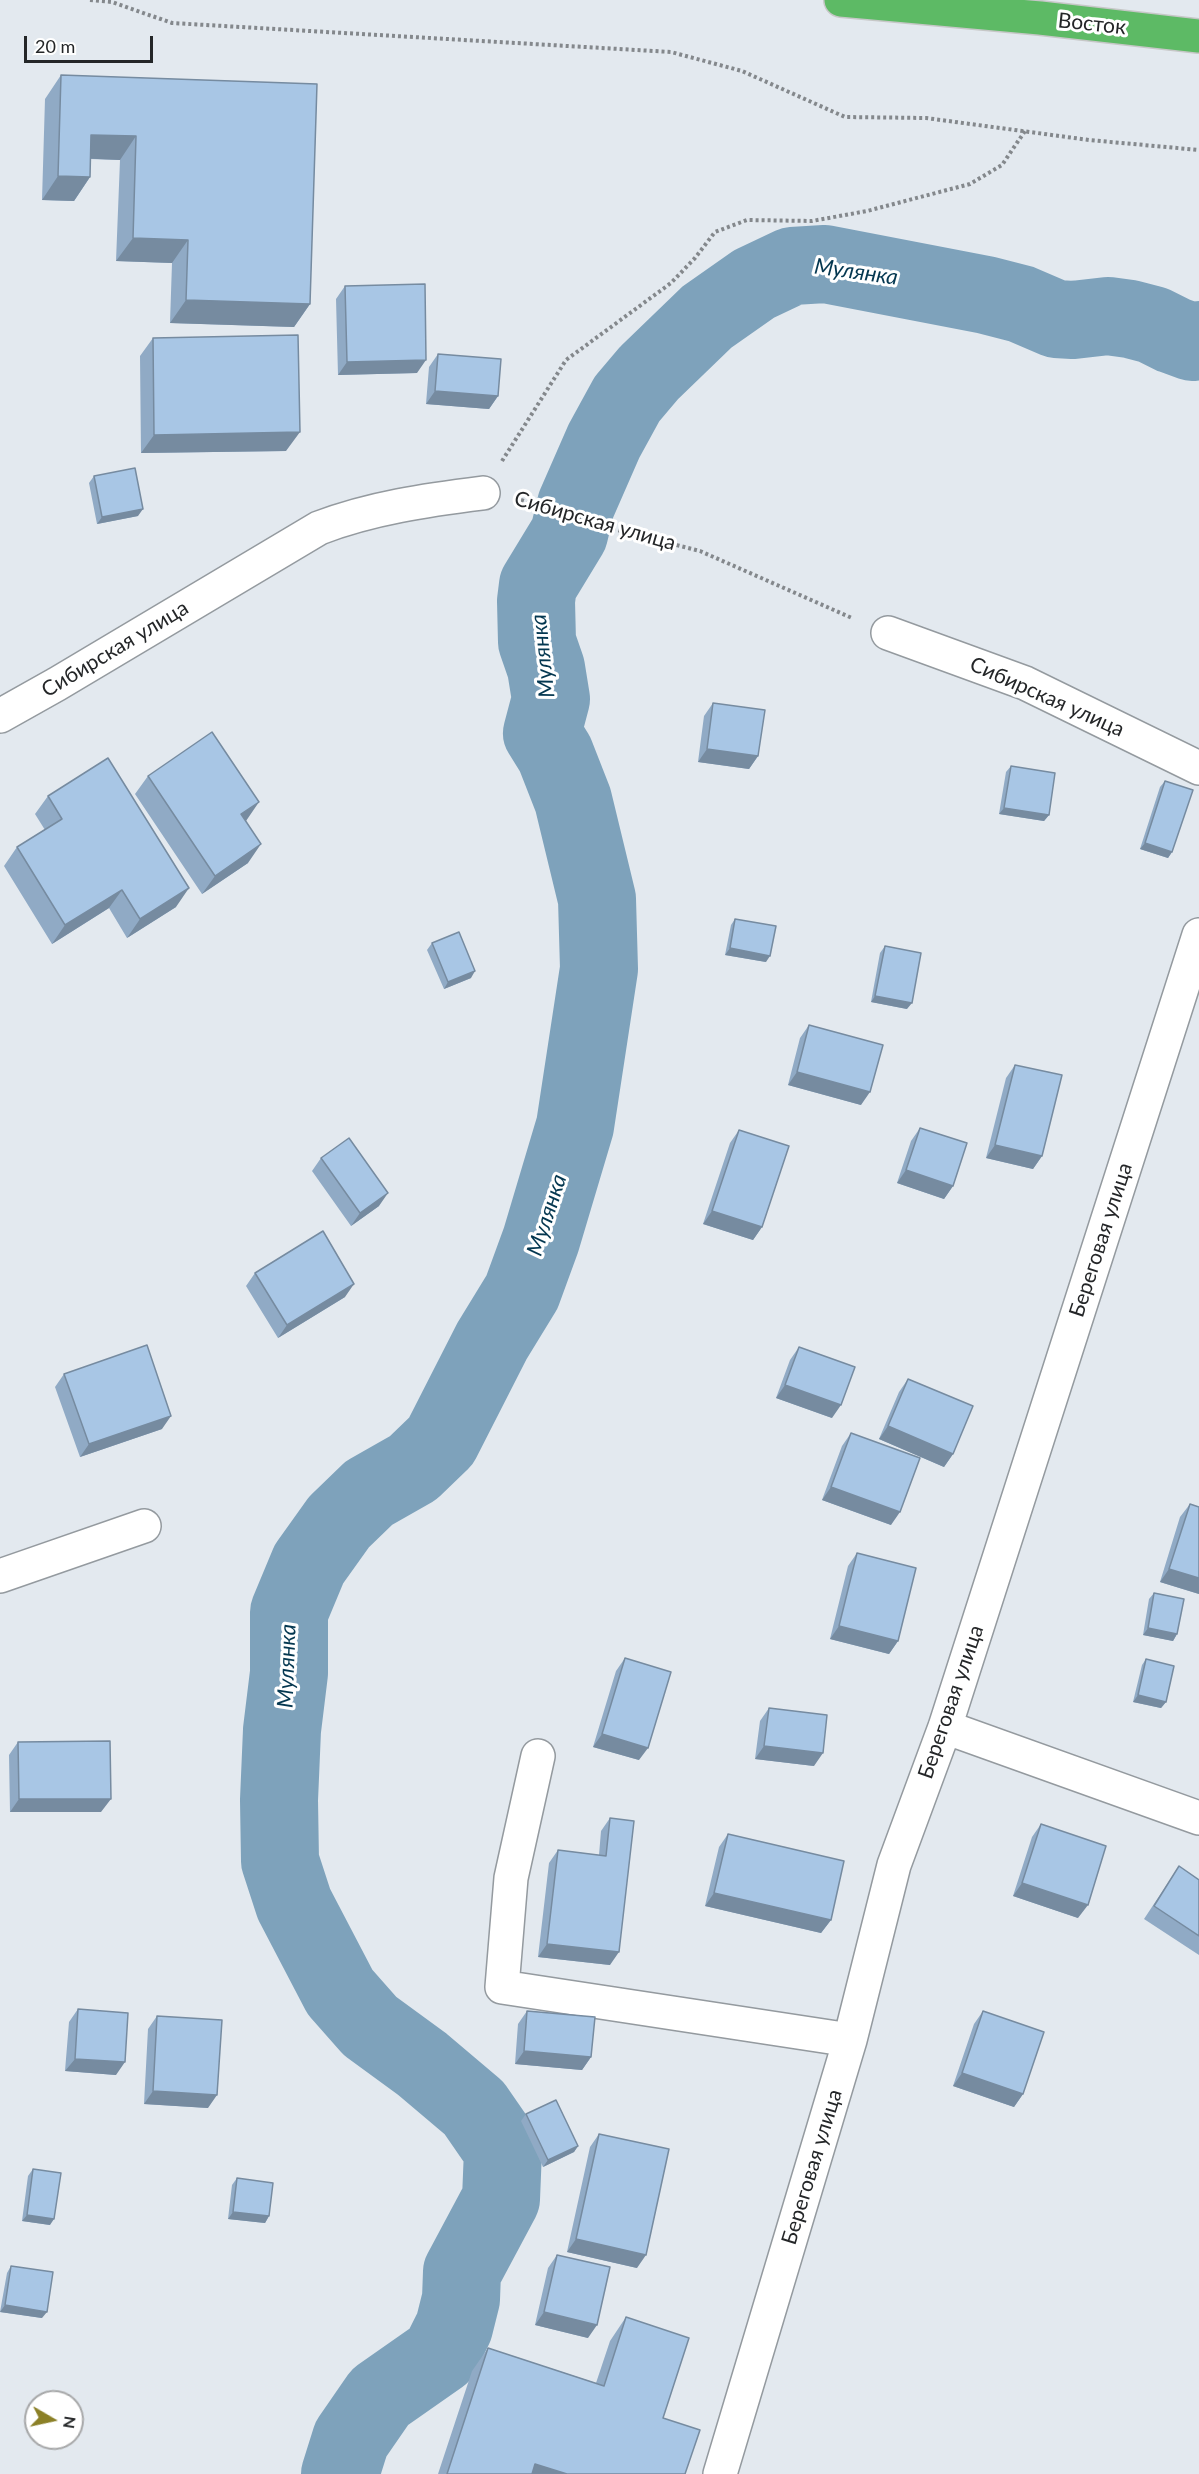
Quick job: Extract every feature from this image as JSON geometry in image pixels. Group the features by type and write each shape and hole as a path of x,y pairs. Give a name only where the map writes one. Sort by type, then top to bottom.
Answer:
{"highway":[{"name":"Восток","path":"841,0 1040,18 1199,36"}],"street":[{"name":"Сибирская улица","path":"0,716 29,701 319,528 345,518 392,508 489,493"},
{"name":"Сибирская улица","path":"888,633 1024,682 1199,768"},
{"name":"Береговая улица","path":"720,2474 850,2040 894,1866 945,1727 1199,935"},
{"path":"0,1576 144,1526"},
{"path":"945,1727 1199,1818"},
{"path":"538,1756 511,1878 501,1987 850,2040"}],"path":[{"path":"90,0 112,2 172,22 670,51 742,71 845,117 926,118 1089,140 1199,150"},
{"path":"489,493 494,475 566,360 671,283 695,258 715,232 747,220 812,221 845,215 970,184 1002,165 1025,131"},
{"name":"Сибирская улица","path":"489,493 617,530 700,550 888,633"}],"building":[{"path":"61,75 317,84 310,304 186,300 188,240 133,238 136,136 91,135 90,177 58,176"},
{"path":"425,284 426,360 347,362 345,286"},
{"path":"298,335 300,432 154,435 153,338"},
{"path":"438,354 501,359 498,396 435,391"},
{"path":"135,468 143,509 102,517 94,476"},
{"path":"713,703 765,710 758,756 707,749"},
{"path":"212,732 259,802 241,814 261,844 215,876 148,776"},
{"path":"108,758 189,888 140,919 122,890 65,925 17,847 62,819 48,796"},
{"path":"1011,766 1055,773 1049,815 1004,808"},
{"path":"1165,781 1193,790 1172,852 1145,843"},
{"path":"735,919 776,926 770,956 730,948"},
{"path":"459,932 475,971 448,982 432,943"},
{"path":"885,946 921,953 912,1003 875,996"},
{"path":"809,1025 883,1045 870,1092 797,1072"},
{"path":"1015,1065 1062,1075 1042,1156 995,1145"},
{"path":"920,1128 967,1143 953,1186 906,1170"},
{"path":"739,1130 789,1146 762,1227 712,1211"},
{"path":"349,1138 388,1193 360,1213 321,1158"},
{"path":"323,1231 354,1284 287,1325 255,1273"},
{"path":"147,1345 171,1416 89,1444 64,1374"},
{"path":"799,1347 855,1367 841,1405 785,1385"},
{"path":"908,1379 973,1406 953,1454 888,1426"},
{"path":"851,1433 920,1458 900,1512 831,1487"},
{"path":"1190,1504 1199,1507 1199,1578 1169,1569"},
{"path":"857,1553 916,1568 898,1641 839,1626"},
{"path":"1154,1593 1184,1599 1177,1634 1148,1628"},
{"path":"625,1658 671,1672 648,1748 602,1734"},
{"path":"1146,1659 1174,1666 1166,1702 1138,1695"},
{"path":"769,1708 827,1715 823,1753 764,1746"},
{"path":"110,1741 111,1799 19,1799 18,1742"},
{"path":"610,1818 634,1821 619,1952 547,1944 558,1850 606,1856"},
{"path":"1041,1824 1106,1846 1088,1905 1022,1883"},
{"path":"728,1834 844,1861 831,1920 714,1893"},
{"path":"1179,1866 1199,1880 1199,1936 1154,1906"},
{"path":"78,2009 128,2013 125,2062 75,2059"},
{"path":"527,2011 595,2017 591,2057 524,2051"},
{"path":"983,2011 1044,2032 1023,2094 962,2073"},
{"path":"157,2016 222,2020 217,2095 153,2091"},
{"path":"556,2100 578,2146 548,2160 526,2114"},
{"path":"599,2134 669,2149 646,2255 576,2239"},
{"path":"33,2169 61,2173 54,2219 27,2215"},
{"path":"237,2178 273,2183 269,2216 233,2212"},
{"path":"557,2255 610,2267 597,2325 544,2312"},
{"path":"11,2266 53,2272 47,2312 5,2305"},
{"path":"626,2317 689,2338 663,2418 700,2430 685,2474 567,2474 535,2464 532,2474 447,2474 488,2348 604,2386"}],"waterway":[{"name":"Мулянка","path":"340,2474 351,2439 380,2397 440,2355 454,2327 461,2299 462,2272 501,2199 503,2150 474,2108 422,2064 370,2026 340,1992 294,1904 280,1861 279,1800 282,1730 289,1673 289,1612 309,1564 339,1522 369,1493 413,1468 441,1441 492,1341 522,1292 541,1240 575,1126 599,969 597,899 573,800 555,754 542,733 551,699 546,668 537,642 538,585 569,534 576,505 604,441 627,399 649,373 707,317 754,284 792,266 825,264 986,295 1021,304 1056,319 1073,320 1108,316 1130,319 1153,325 1192,342 1199,340"}]}
